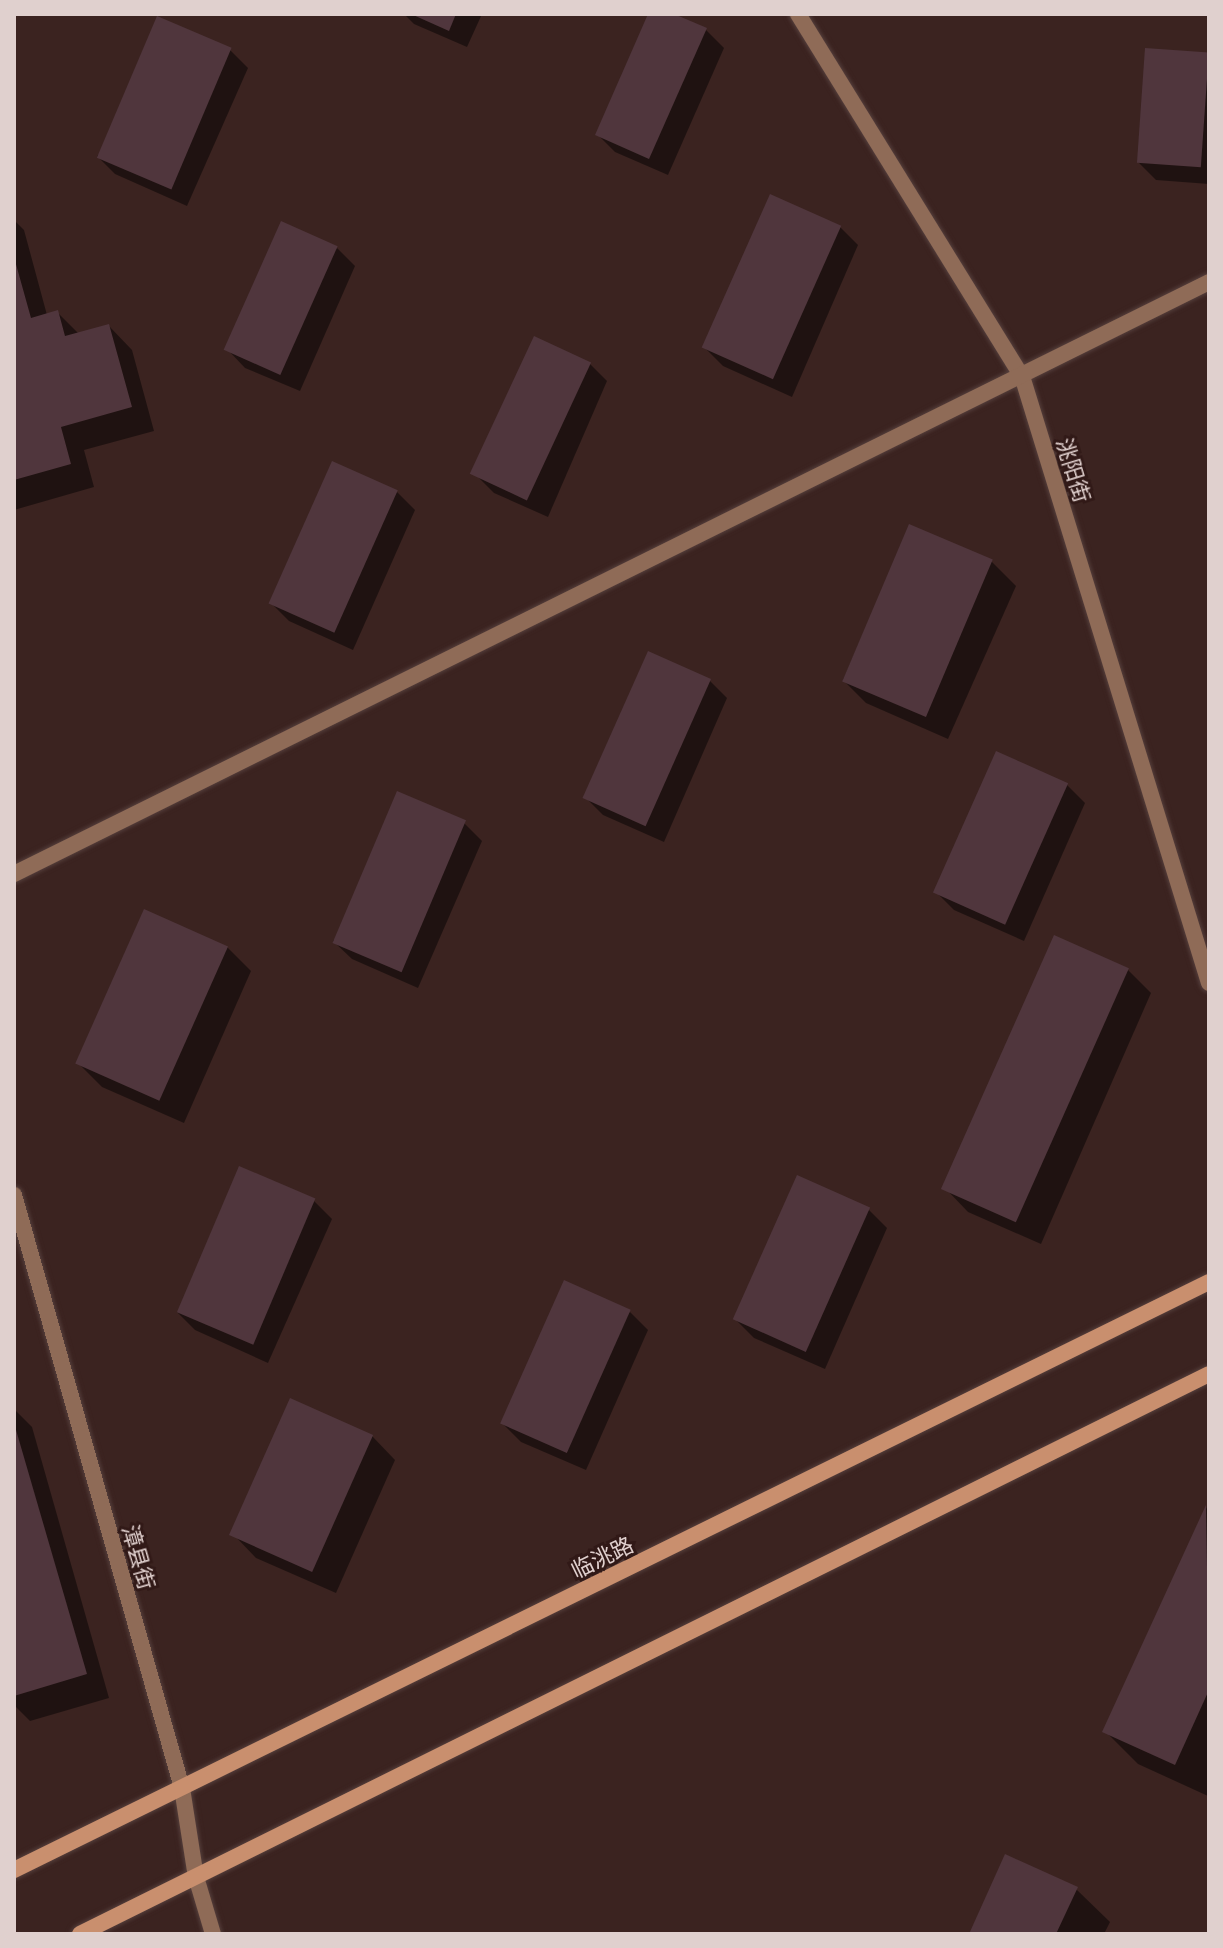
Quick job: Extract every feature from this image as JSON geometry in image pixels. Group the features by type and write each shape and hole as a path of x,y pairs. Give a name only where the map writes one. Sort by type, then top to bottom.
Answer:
{"main road":[{"name":"临洮路","path":"14,1870 1209,1282"},
{"path":"80,1934 1209,1374"}],"street":[{"name":"洮阳街","path":"798,14 1022,376 1209,983"},
{"path":"14,874 1209,282"},
{"name":"漳县街","path":"14,1195 182,1788 196,1877 213,1934"}],"building":[{"path":"411,14 456,14 449,31"},
{"path":"648,14 674,14 707,28 649,159 595,135"},
{"path":"157,16 232,48 171,189 97,158"},
{"path":"1145,48 1209,52 1201,167 1137,163"},
{"path":"770,194 841,226 773,379 702,347"},
{"path":"281,221 338,246 280,375 224,350"},
{"path":"14,257 31,318 58,310 65,336 109,324 132,407 61,427 71,464 14,480"},
{"path":"534,336 591,363 527,500 470,474"},
{"path":"332,461 398,490 334,633 269,604"},
{"path":"909,524 993,560 926,717 842,681"},
{"path":"648,651 711,679 646,826 583,798"},
{"path":"996,751 1068,783 1005,925 933,893"},
{"path":"397,791 466,820 402,972 333,943"},
{"path":"144,909 228,946 159,1101 75,1063"},
{"path":"1054,935 1129,968 1016,1222 941,1189"},
{"path":"239,1166 315,1198 253,1345 177,1312"},
{"path":"797,1175 870,1208 806,1352 733,1319"},
{"path":"564,1280 631,1310 567,1453 500,1423"},
{"path":"290,1398 373,1435 312,1572 229,1535"},
{"path":"14,1423 87,1674 14,1696"},
{"path":"1206,1505 1209,1690 1175,1765 1102,1732"},
{"path":"1005,1854 1078,1887 1056,1934 969,1934"}]}
